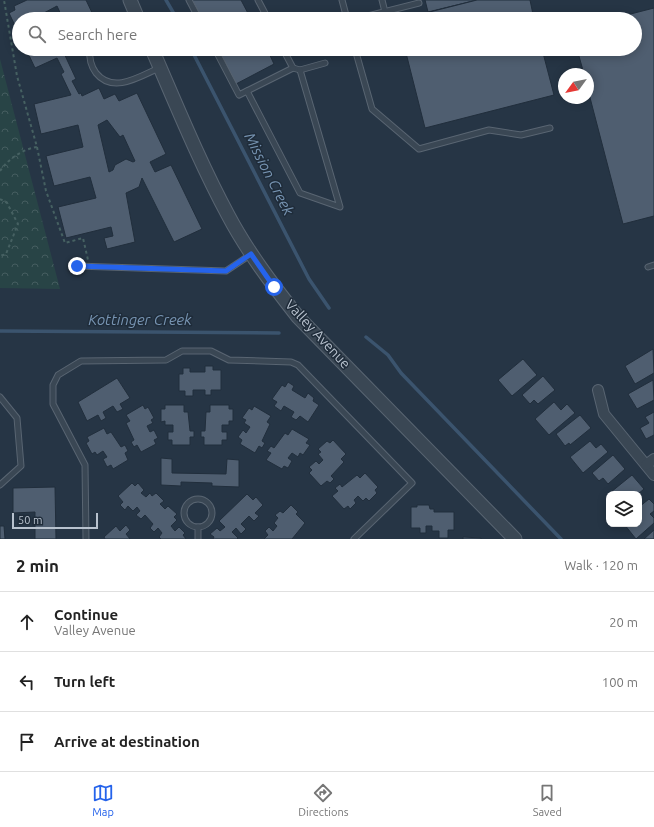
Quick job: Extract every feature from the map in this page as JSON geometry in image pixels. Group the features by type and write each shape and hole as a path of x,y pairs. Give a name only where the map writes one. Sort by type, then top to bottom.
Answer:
{"street":[{"path":"130,0 132,12"},
{"name":"Valley Avenue","path":"155,56 212,182 228,215 251,254 298,317 515,539"},
{"path":"598,390 604,414 650,462 654,474"}],"lane":[{"path":"189,0 195,12"},
{"path":"258,0 264,12"},
{"path":"342,0 345,12"},
{"path":"382,0 385,12 419,3"},
{"path":"89,56 92,68 99,76 108,82 119,84 129,82 160,67"},
{"path":"219,56 239,95 293,68 300,70 325,64"},
{"path":"287,56 293,68"},
{"path":"358,56 372,109 419,149 489,130 521,135 550,128"},
{"path":"247,91 300,193 340,207 300,70"},
{"path":"77,266 226,271 251,254"},
{"path":"86,539 85,465 53,404 53,385 58,375 81,361 166,360 182,351 211,351 229,360 291,362 298,365 412,483 354,539"},
{"path":"0,397 17,418 21,466 0,485"},
{"path":"198,498 208,502 212,513 208,523 198,527 187,522 183,512 188,502 198,498"},
{"path":"198,527 198,539"}],"path":[{"path":"4,0 12,47"},
{"path":"14,56 17,76 37,147 46,191 65,243 83,238 90,267"},
{"path":"0,170 6,162 29,148 37,147"},
{"path":"0,199 7,203 18,224 6,254 0,256"}],"green space":[{"path":"0,59 60,289 0,288"}],"building":[{"path":"27,0 86,0 92,12 60,12 57,6 46,12 12,12 12,19 9,13 15,10 14,6"},
{"path":"192,0 241,0 247,12 198,12"},
{"path":"425,0 477,0 428,12"},
{"path":"477,0 530,0 533,12 430,12"},
{"path":"654,8 654,216 623,224 592,104 594,104 594,68 582,68 579,56 642,56 642,12 638,12"},
{"path":"29,56 65,56 76,79 72,81 79,94 81,93 82,96 99,88 104,99 115,94 119,101 137,93 166,154 150,162 155,172 171,165 202,229 174,242 142,178 139,187 126,193 135,242 107,249 104,238 113,236 111,227 66,238 58,207 96,198 90,177 54,186 46,156 83,147 78,125 41,134 34,104 71,95 61,74 64,72 57,58 35,68","holes":["107,120 120,137 123,135 135,161 133,162 126,159 115,165 113,170 109,172 98,125"]},
{"path":"222,56 270,56 274,64 236,84"},
{"path":"407,56 544,56 554,95 425,128"},
{"path":"653,349 654,373 635,384 625,366"},
{"path":"523,359 537,375 512,396 498,380"},
{"path":"205,366 213,366 213,370 221,370 221,390 211,390 211,395 205,395 205,390 193,390 193,396 185,396 185,391 179,391 179,374 183,374 183,368 190,368 190,372 205,372"},
{"path":"543,376 555,390 538,404 534,400 530,404 522,395"},
{"path":"117,378 130,398 120,404 123,409 117,412 113,406 103,412 106,418 101,421 98,415 87,421 78,402"},
{"path":"653,380 654,400 637,409 628,394"},
{"path":"288,382 294,386 292,390 305,398 308,393 314,398 313,401 319,405 308,422 300,416 296,420 291,417 294,412 284,406 281,411 274,406 277,402 272,399 282,385 285,387"},
{"path":"554,402 561,410 567,404 575,413 549,435 535,419"},
{"path":"143,405 145,409 148,407 154,418 151,420 153,423 147,426 150,432 154,430 158,438 154,440 156,444 141,452 137,445 134,447 131,442 134,440 126,423 130,421 126,415"},
{"path":"165,405 184,405 184,412 188,412 190,431 194,431 194,437 190,437 190,445 172,445 172,440 168,440 168,432 173,432 173,425 165,425 165,421 161,422 161,409 165,409"},
{"path":"210,405 229,405 229,409 233,409 233,421 229,421 229,425 222,425 222,432 227,432 227,440 222,440 222,445 204,445 204,437 201,437 201,431 205,431 206,412 210,412"},
{"path":"254,406 271,416 267,422 270,424 262,441 265,443 262,448 259,446 255,453 240,444 242,440 238,437 243,430 246,433 250,427 244,423 246,420 242,418 249,408 252,410"},
{"path":"654,412 654,435 646,439 640,428 649,423 645,417"},
{"path":"580,415 591,428 570,445 569,443 565,446 556,434"},
{"path":"104,428 107,434 111,432 121,447 125,445 128,451 125,453 128,460 113,469 111,465 107,467 103,459 107,457 103,451 97,455 95,452 92,454 86,443 89,441 87,437"},
{"path":"292,429 309,439 306,443 310,445 303,455 300,453 298,457 292,453 288,458 292,461 288,468 284,466 282,469 266,460 271,453 267,451 271,446 274,448 285,433 288,435"},
{"path":"333,440 346,454 341,459 344,462 331,476 334,479 330,483 327,481 321,486 309,473 312,470 309,467 316,461 319,464 323,460 318,454 321,452 318,449 327,441 330,443"},
{"path":"590,441 596,448 601,444 608,452 583,473 570,457"},
{"path":"613,455 625,469 608,484 603,478 599,481 592,473"},
{"path":"161,458 172,459 172,473 226,474 227,459 239,460 239,487 212,486 212,483 181,482 181,486 161,485"},
{"path":"365,473 378,487 375,490 377,493 369,501 366,498 363,501 358,496 354,500 356,503 350,509 348,506 344,509 332,496 338,491 335,488 340,484 342,487 357,475 360,478"},
{"path":"632,475 644,489 642,491 612,491"},
{"path":"132,483 135,486 138,483 144,490 141,493 146,497 150,493 152,496 156,493 164,501 160,504 165,509 168,506 177,514 174,517 177,520 171,526 175,531 179,527 185,533 183,535 186,539 161,539 159,537 162,533 158,528 154,532 150,528 153,524 145,515 141,519 136,515 140,511 137,507 133,511 128,506 125,510 120,505 123,502 118,496"},
{"path":"55,487 56,539 35,539 35,512 13,513 13,488"},
{"path":"247,494 253,500 256,497 263,505 255,513 259,516 254,521 249,516 241,524 246,529 241,534 236,528 232,532 238,538 237,539 213,539 214,537 210,534 217,528 220,531 225,527 219,521"},
{"path":"649,499 654,504 654,511 650,514 654,518 654,523 636,539 626,527 642,527 642,505"},
{"path":"291,505 298,512 296,514 305,523 292,539 264,539 268,535 265,531 269,527 273,531 277,526 274,523 278,518 275,515 280,511 283,513"},
{"path":"417,505 429,505 430,509 434,509 434,512 454,512 454,530 448,530 448,538 439,538 439,531 432,531 432,526 426,526 426,533 420,533 420,528 411,528 411,507 417,507"},
{"path":"126,525 130,530 126,534 130,539 105,539 104,537 116,526 120,531"},
{"path":"0,526 4,526 5,539 0,539"},
{"path":"654,530 654,539 644,539"},
{"path":"463,537 481,538 481,539 463,539"}],"waterway":[{"name":"Mission Creek","path":"166,0 173,12"},
{"name":"Mission Creek","path":"195,56 309,279 329,308"},
{"name":"Kottinger Creek","path":"0,331 279,333"},
{"path":"366,337 388,355 401,373 561,539"}],"route":[{"path":"77,266 226,271 251,254 274,287"}]}
